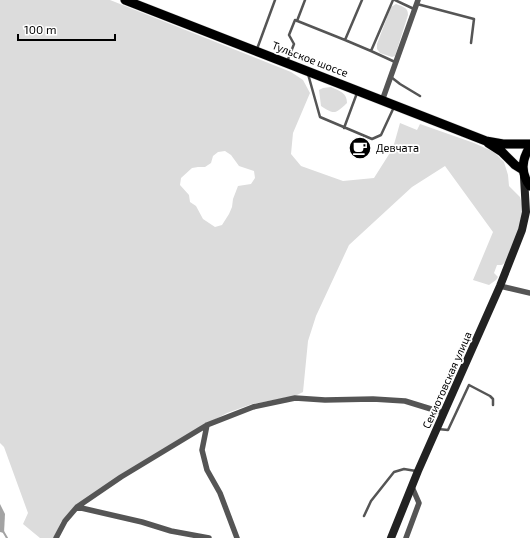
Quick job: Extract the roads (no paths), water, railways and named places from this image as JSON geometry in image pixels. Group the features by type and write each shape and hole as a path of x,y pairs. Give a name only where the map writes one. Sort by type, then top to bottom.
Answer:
{"main road":[{"name":"Тульское шоссе","path":"125,0 145,4 256,51 486,141"},
{"path":"486,141 503,144 530,144"},
{"path":"486,141 502,152 524,174 530,186"},
{"path":"522,230 526,212 523,160 530,148"},
{"path":"522,230 530,222"},
{"name":"Секиотовская улица","path":"391,538 418,471 500,286 522,230"}],"street":[{"path":"382,101 416,4"},
{"path":"500,286 530,293"},
{"path":"56,538 65,521 77,507 121,477 207,426 253,407 295,398 325,400 372,399 405,401 444,413"},
{"path":"207,426 202,450 207,470 220,493 237,538"},
{"path":"406,538 419,503 412,487"},
{"path":"77,507 142,522 171,531 209,538"}],"lane":[{"path":"256,51 275,0"},
{"path":"297,21 305,0"},
{"path":"345,40 362,0"},
{"path":"371,51 394,0 474,19 471,43"},
{"path":"286,63 294,44 289,35 294,20 396,62"},
{"path":"308,71 320,118 344,128 372,139 381,135 395,106"},
{"path":"391,76 400,84 420,96"},
{"path":"344,128 358,91"},
{"path":"437,428 448,430 469,385 490,396 493,399 493,406"},
{"path":"364,516 371,501 394,472 404,469 418,471"}],"waterway":[{"path":"0,526 7,538"}],"place":[{"name":"Девчата","path":"360,148"}]}
